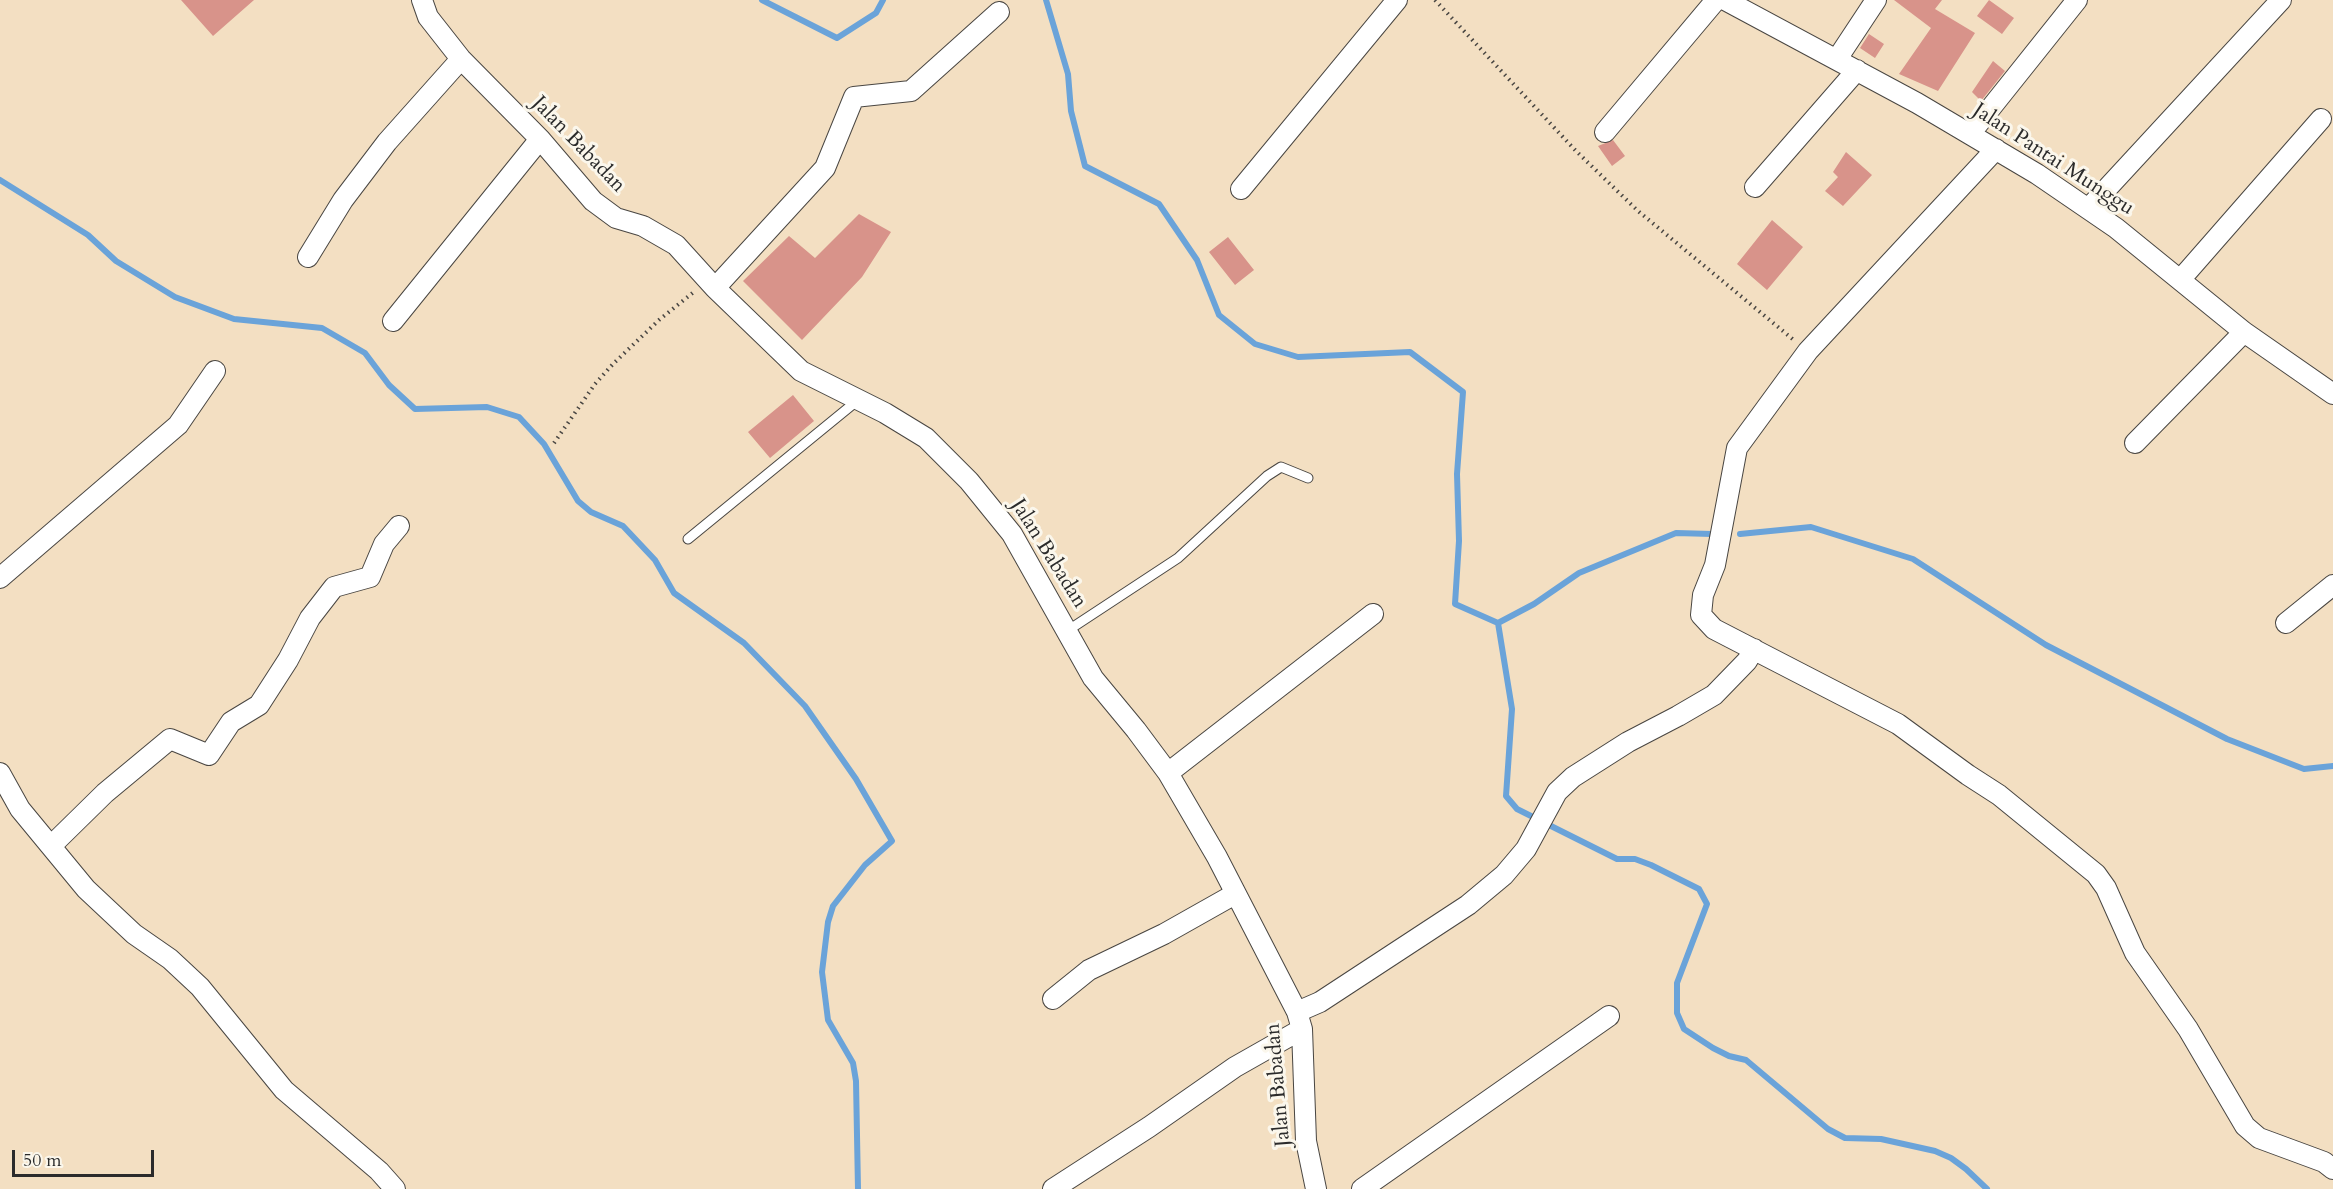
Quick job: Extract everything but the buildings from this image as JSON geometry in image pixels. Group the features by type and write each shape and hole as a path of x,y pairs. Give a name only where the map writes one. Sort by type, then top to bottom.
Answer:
{"street":[{"name":"Jalan Babadan","path":"422,0 428,17 461,58 540,139 593,201 616,218 643,226 676,245 711,284 801,371 885,413 926,438 969,481 1012,534 1093,678 1168,773 1217,857 1300,1020 1306,1141 1316,1189"},
{"path":"1241,189 1397,0"},
{"path":"1605,132 1716,0"},
{"name":"Jalan Pantai Munggu","path":"1725,0 1837,59 1996,149 2116,228 2244,332 2333,394"},
{"path":"1837,59 1876,0"},
{"path":"1970,134 2077,0"},
{"path":"2088,209 2281,0"},
{"path":"711,284 825,168 854,97 911,91 999,12"},
{"path":"308,256 343,200 387,142 461,58"},
{"path":"1755,187 1857,70"},
{"path":"2180,280 2321,120"},
{"path":"393,321 540,139"},
{"path":"1996,149 1808,351 1737,448 1715,565 1703,595 1701,615 1714,629 1898,724 1999,795 2096,873 2106,888 2134,953 2188,1029 2245,1126 2259,1138 2324,1162 2333,1169"},
{"path":"2134,443 2244,332"},
{"path":"0,578 178,425 215,371"},
{"path":"51,846 105,793 171,739 209,755 231,722 260,705 288,660 310,618 334,587 370,577 384,544 399,526"},
{"path":"2286,623 2333,585"},
{"path":"1168,773 1373,614"},
{"path":"1053,1189 1149,1127 1235,1067 1300,1020 1320,1002 1468,905 1504,875 1526,849 1557,792 1572,777 1628,742 1714,695 1741,668 1755,649"},
{"path":"0,773 20,809 86,889 134,934 170,959 200,987 285,1090 379,1171 395,1189"},
{"path":"1053,999 1089,970 1164,934 1235,894"},
{"path":"1362,1189 1609,1016"}],"lane":[{"path":"688,539 858,400"},
{"path":"1067,631 1178,558 1267,476 1281,467 1308,478"}],"path":[{"path":"1435,0 1576,151 1638,211 1808,351"},
{"path":"554,443 613,364 658,320 711,284"}],"waterway":[{"path":"762,0 837,38 876,13 883,0"},
{"path":"1046,0 1068,74 1071,111 1085,166 1159,204 1197,260 1219,315 1255,344 1298,357 1410,352 1463,392 1457,474 1459,541 1455,604 1498,623 1534,604 1579,573 1676,533 1712,534"},
{"path":"0,180 88,235 116,261 175,297 234,319 322,328 365,353 389,385 415,409 487,407 519,417 544,444 578,501 591,512 623,526 655,560 674,593 744,643 805,706 856,779 892,841 865,865 833,906 828,922 822,972 828,1020 853,1063 856,1081 858,1189"},
{"path":"1740,534 1811,527 1913,559 2046,645 2227,739 2304,769 2333,766"},
{"path":"1498,623 1512,709 1506,796 1517,809 1617,859 1635,859 1699,889 1707,904 1677,983 1677,1013 1684,1029 1713,1048 1729,1056 1746,1060 1828,1129 1845,1138 1881,1139 1935,1151 1951,1158 1987,1189"}]}
